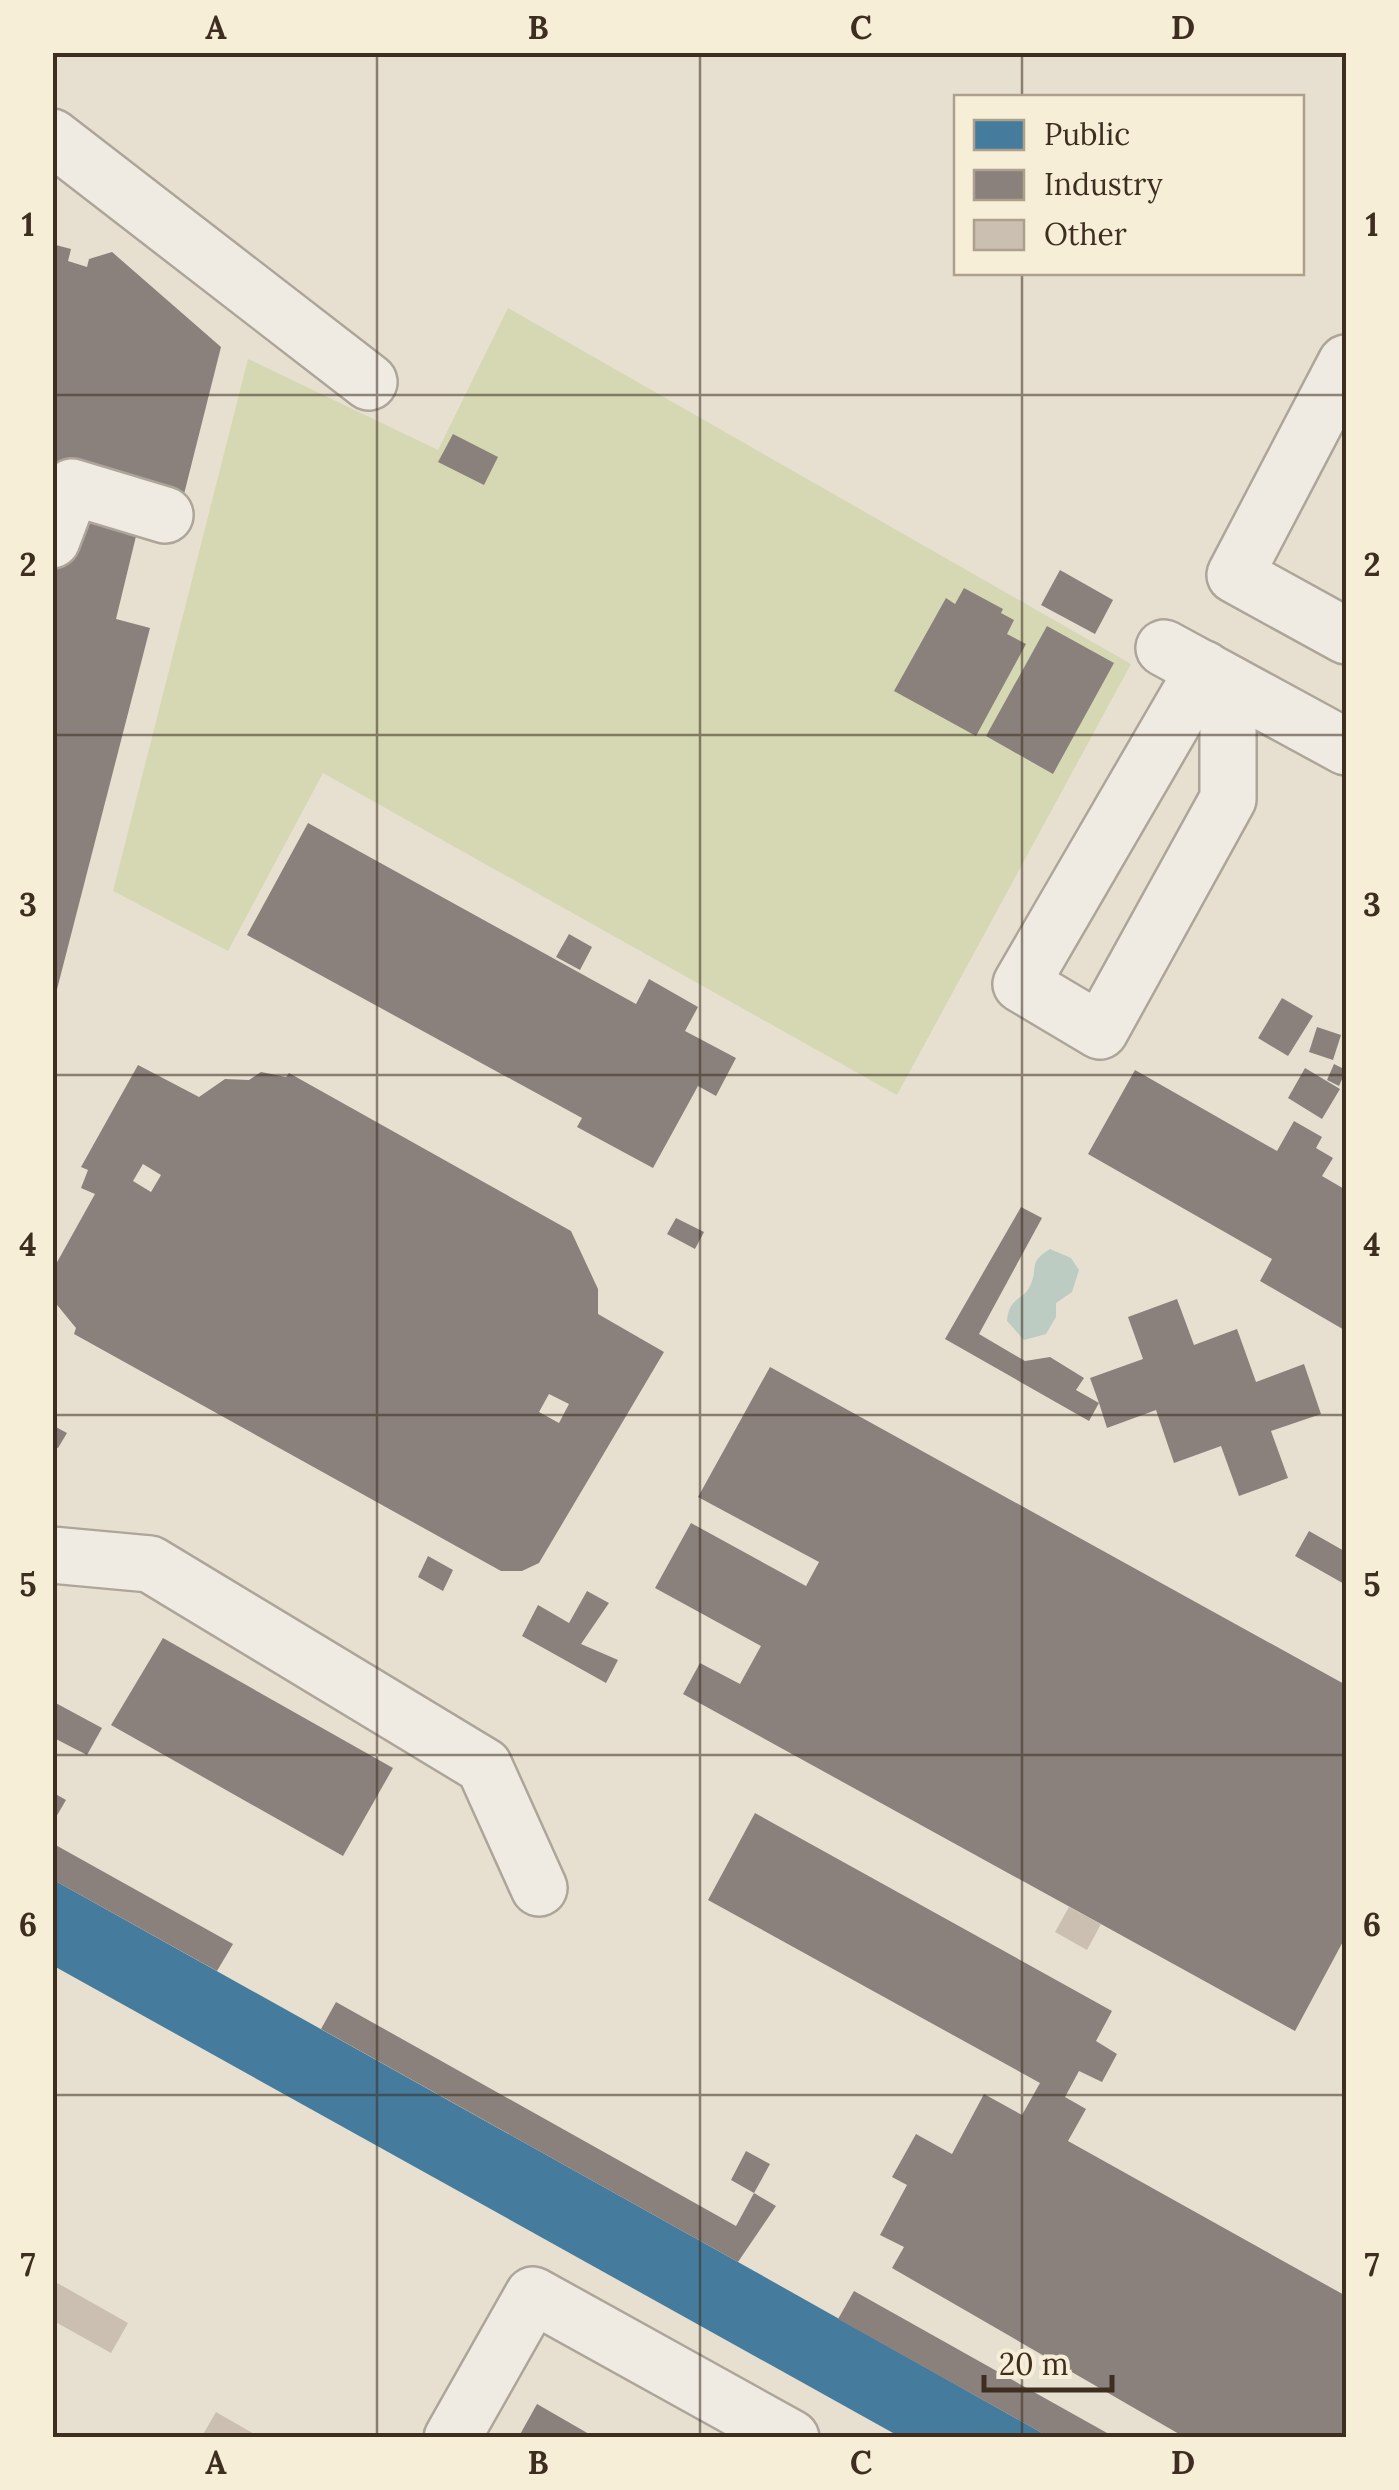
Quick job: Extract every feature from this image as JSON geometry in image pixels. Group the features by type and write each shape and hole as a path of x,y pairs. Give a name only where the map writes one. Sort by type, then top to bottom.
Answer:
{"street":[{"path":"52,137 369,382"},
{"path":"1346,363 1235,575 1346,636"},
{"path":"52,540 72,487 164,515"},
{"path":"1199,666 1228,799 1100,1031 1021,984 1199,666"},
{"path":"1199,666 1346,747"},
{"path":"52,1556 150,1564 484,1766 540,1888"},
{"path":"452,2438 533,2294 791,2438"}],"green space":[{"path":"508,308 1131,664 897,1095 323,773 228,951 113,891 248,359 438,450"}],"shaded area":[{"path":"1050,1249 1071,1258 1079,1270 1072,1292 1056,1303 1056,1317 1046,1334 1024,1340 1007,1321 1008,1313 1030,1286 1038,1258"}],"building: Public":[{"path":"52,1879 1051,2438 902,2438 52,1965"}],"building: Industry":[{"path":"52,244 71,249 68,261 87,267 89,259 112,252 221,347 181,506 52,474"},
{"path":"453,434 498,457 484,485 438,462"},
{"path":"67,511 138,528 116,619 150,628 54,1001 52,559"},
{"path":"1060,570 1113,600 1095,634 1041,605"},
{"path":"964,588 1003,609 1001,613 1014,620 1007,634 1026,644 976,736 894,691 946,598 955,604"},
{"path":"1047,626 1114,663 1053,774 986,736"},
{"path":"308,823 636,1004 649,979 698,1007 685,1031 736,1058 716,1096 698,1086 653,1168 577,1127 582,1118 247,935"},
{"path":"569,934 592,947 580,970 556,957"},
{"path":"1282,998 1313,1016 1288,1056 1258,1038"},
{"path":"1317,1027 1341,1035 1333,1060 1309,1052"},
{"path":"1334,1064 1346,1070 1339,1086 1327,1080"},
{"path":"138,1065 199,1097 225,1079 249,1080 261,1072 286,1077 289,1073 571,1231 598,1289 598,1314 664,1352 539,1563 522,1571 501,1571 74,1334 76,1328 53,1300 56,1264 95,1194 81,1188 88,1170 81,1167","holes":["143,1164 161,1175 151,1192 133,1181","549,1394 569,1404 559,1423 539,1412"]},
{"path":"1305,1068 1340,1089 1322,1119 1288,1098"},
{"path":"1135,1070 1277,1151 1294,1121 1322,1137 1316,1148 1333,1158 1322,1176 1346,1190 1346,1331 1260,1281 1272,1259 1088,1154"},
{"path":"1021,1207 1042,1218 979,1334 1025,1361 1050,1357 1084,1378 1076,1390 1099,1403 1089,1421 945,1339"},
{"path":"676,1218 704,1232 695,1249 667,1234"},
{"path":"1177,1299 1194,1345 1237,1329 1256,1382 1304,1364 1321,1414 1271,1431 1288,1478 1239,1496 1221,1446 1174,1463 1156,1410 1107,1428 1090,1378 1143,1359 1128,1317"},
{"path":"770,1367 1346,1685 1346,1936 1295,2031 683,1694 700,1663 740,1684 761,1646 655,1588 691,1523 806,1586 819,1562 698,1497"},
{"path":"52,1425 67,1433 58,1448 52,1446"},
{"path":"1309,1531 1346,1552 1346,1585 1295,1556"},
{"path":"428,1556 453,1570 443,1591 418,1577"},
{"path":"587,1591 609,1603 581,1644 618,1660 606,1683 522,1636 538,1605 569,1623"},
{"path":"163,1638 393,1768 343,1856 111,1725"},
{"path":"52,1701 102,1728 87,1755 52,1737"},
{"path":"52,1792 66,1800 52,1824"},
{"path":"755,1813 1112,2011 1096,2041 1117,2054 1102,2082 1079,2071 1065,2097 1086,2109 1068,2141 1346,2296 1346,2438 1186,2438 892,2268 904,2247 880,2235 907,2185 892,2177 916,2134 952,2154 984,2094 1022,2115 1040,2083 708,1900"},
{"path":"52,1843 233,1944 217,1971 52,1879"},
{"path":"336,2002 736,2226 754,2193 776,2206 738,2262 321,2029"},
{"path":"746,2151 770,2164 754,2193 731,2180"},
{"path":"854,2291 1116,2438 1051,2438 838,2319"},
{"path":"537,2404 596,2438 518,2438"}],"building: Other":[{"path":"1069,1907 1101,1924 1087,1950 1055,1932"},
{"path":"52,2280 128,2323 111,2353 52,2320"},
{"path":"216,2412 261,2438 201,2438"}]}
